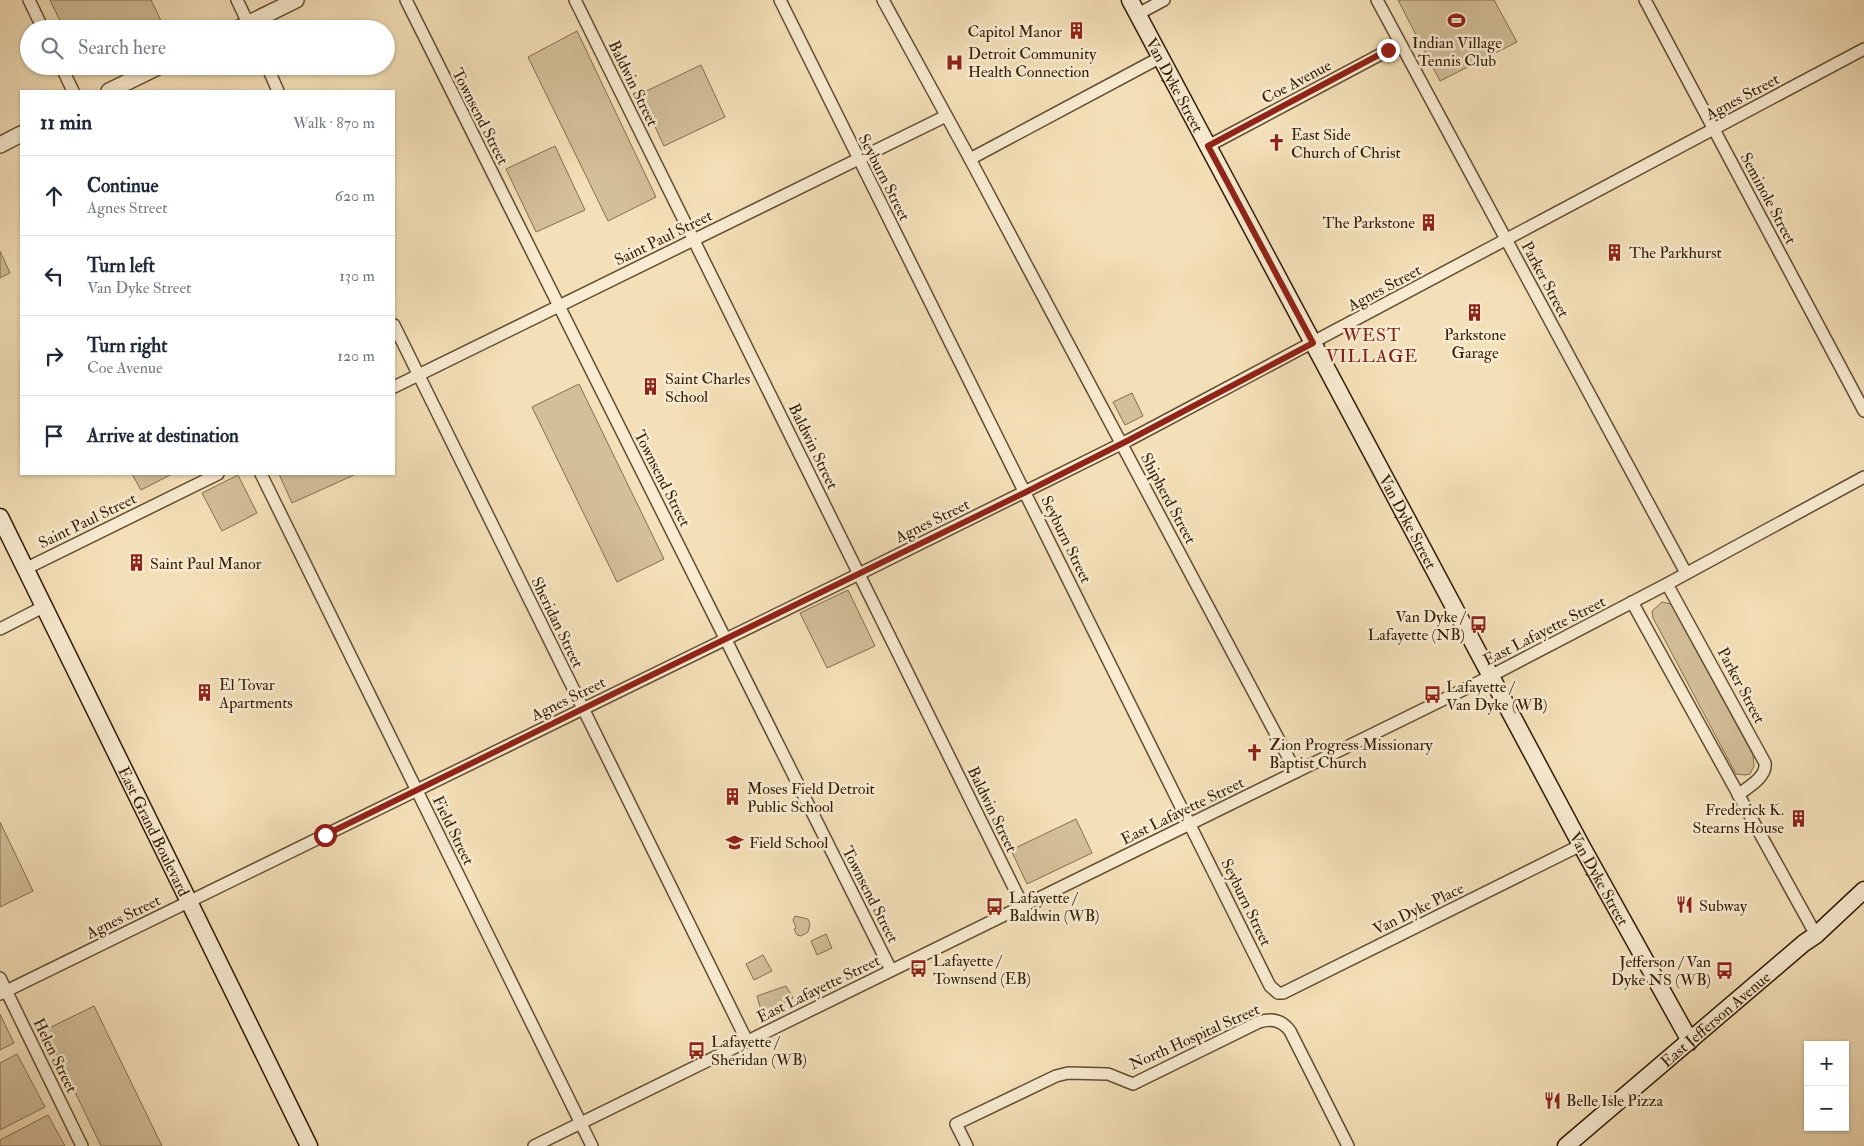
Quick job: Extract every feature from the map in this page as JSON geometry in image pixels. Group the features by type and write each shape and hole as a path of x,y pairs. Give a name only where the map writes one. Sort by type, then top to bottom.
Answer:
{"main road":[{"name":"Van Dyke Street","path":"1134,7 1581,845 1690,1040"},
{"name":"East Grand Boulevard","path":"0,517 309,1146"},
{"name":"East Jefferson Avenue","path":"1566,1146 1804,943 1816,935 1864,890"}],"street":[{"path":"29,0 39,20"},
{"path":"237,0 243,20"},
{"path":"258,20 296,0"},
{"name":"Townsend Street","path":"406,0 891,970"},
{"name":"Baldwin Street","path":"575,0 1024,906"},
{"name":"Seyburn Street","path":"780,0 1270,986"},
{"path":"882,0 946,116"},
{"path":"1134,7 1164,0"},
{"name":"Parker Street","path":"1376,0 1686,573"},
{"name":"Seminole Street","path":"1645,0 1864,411"},
{"name":"Coe Avenue","path":"1208,146 1400,44"},
{"name":"Agnes Street","path":"3,993 726,640 1122,444 1864,49"},
{"path":"970,160 1160,57"},
{"path":"65,75 73,90"},
{"path":"112,90 142,75"},
{"path":"271,75 278,90"},
{"name":"Saint Paul Street","path":"395,386 946,116"},
{"name":"Shipherd Street","path":"946,116 1296,772"},
{"path":"0,145 20,135"},
{"name":"Sheridan Street","path":"395,327 747,1041"},
{"name":"Saint Paul Street","path":"25,569 216,475"},
{"name":"Field Street","path":"261,475 592,1146"},
{"name":"East Lafayette Street","path":"534,1146 1491,676 1667,584 1864,477"},
{"name":"Parker Street","path":"1667,584 1765,763 1766,767 1759,778 1738,795"},
{"path":"1632,602 1816,935"},
{"path":"0,629 43,607"},
{"name":"Van Dyke Place","path":"1270,986 1278,993 1283,992 1581,845"},
{"name":"Helen Street","path":"0,978 3,993 82,1146"},
{"name":"North Hospital Street","path":"967,1146 956,1124 1056,1076 1068,1073 1108,1074 1133,1084 1259,1022 1271,1020 1278,1021 1290,1031 1348,1146"}],"shaded area":[{"path":"50,0 151,0 161,20 60,20"},
{"name":"Indian Village Tennis Club","path":"1398,0 1494,0 1517,42 1440,81"},
{"path":"577,31 656,197 608,221 528,57"},
{"path":"701,65 725,117 664,146 640,94"},
{"path":"555,146 585,210 536,232 506,169"},
{"path":"0,251 10,273 0,278"},
{"path":"579,384 664,559 617,582 532,407"},
{"path":"1132,393 1143,416 1125,425 1113,402"},
{"path":"133,475 170,475 141,490"},
{"path":"238,475 257,513 222,531 202,493"},
{"path":"279,475 354,475 292,503"},
{"path":"848,590 875,646 827,668 800,613"},
{"path":"1662,602 1671,604 1753,755 1754,766 1750,774 1736,774 1653,618 1652,611"},
{"path":"1076,819 1092,853 1027,884 1011,850"},
{"path":"0,822 33,891 0,907"},
{"path":"795,916 808,919 810,924 808,932 801,936 797,935 794,929 796,928 793,920"},
{"path":"826,934 832,948 817,955 811,941"},
{"path":"763,955 772,971 754,980 746,964"},
{"path":"786,986 793,998 766,1013 761,1010 757,996"},
{"path":"94,1006 162,1146 101,1146 45,1030"},
{"path":"0,1014 14,1043 0,1050"},
{"path":"17,1054 45,1107 0,1130 0,1063"},
{"path":"48,1115 65,1146 0,1146 0,1140"}],"place":[{"name":"Indian Village Tennis Club","path":"1457,21"},
{"name":"Capitol Manor","path":"1076,31"},
{"name":"Detroit Community Health Connection","path":"954,62"},
{"name":"East Side Church of Christ","path":"1277,143"},
{"name":"The Parkstone","path":"1429,222"},
{"name":"The Parkhurst","path":"1615,252"},
{"name":"Parkstone Garage","path":"1475,312"},
{"name":"Saint Charles School","path":"651,387"},
{"name":"Saint Paul Manor","path":"136,563"},
{"name":"Van Dyke / Lafayette (NB)","path":"1479,625"},
{"name":"El Tovar Apartments","path":"205,693"},
{"name":"Lafayette / Van Dyke (WB)","path":"1432,695"},
{"name":"Zion Progress Missionary Baptist Church","path":"1255,753"},
{"name":"Moses Field Detroit Public School","path":"733,797"},
{"name":"Frederick K. Stearns House","path":"1798,818"},
{"name":"Field School","path":"735,842"},
{"name":"Subway","path":"1685,905"},
{"name":"Lafayette / Baldwin (WB)","path":"995,906"},
{"name":"Lafayette / Townsend (EB)","path":"919,969"},
{"name":"Jefferson / Van Dyke NS (WB)","path":"1725,970"},
{"name":"Lafayette / Sheridan (WB)","path":"697,1050"},
{"name":"Belle Isle Pizza","path":"1552,1100"}],"district":[{"name":"WEST VILLAGE","path":"1372,345"}],"route":[{"path":"325,835 1026,492 1313,343 1208,146 1388,50"}]}
